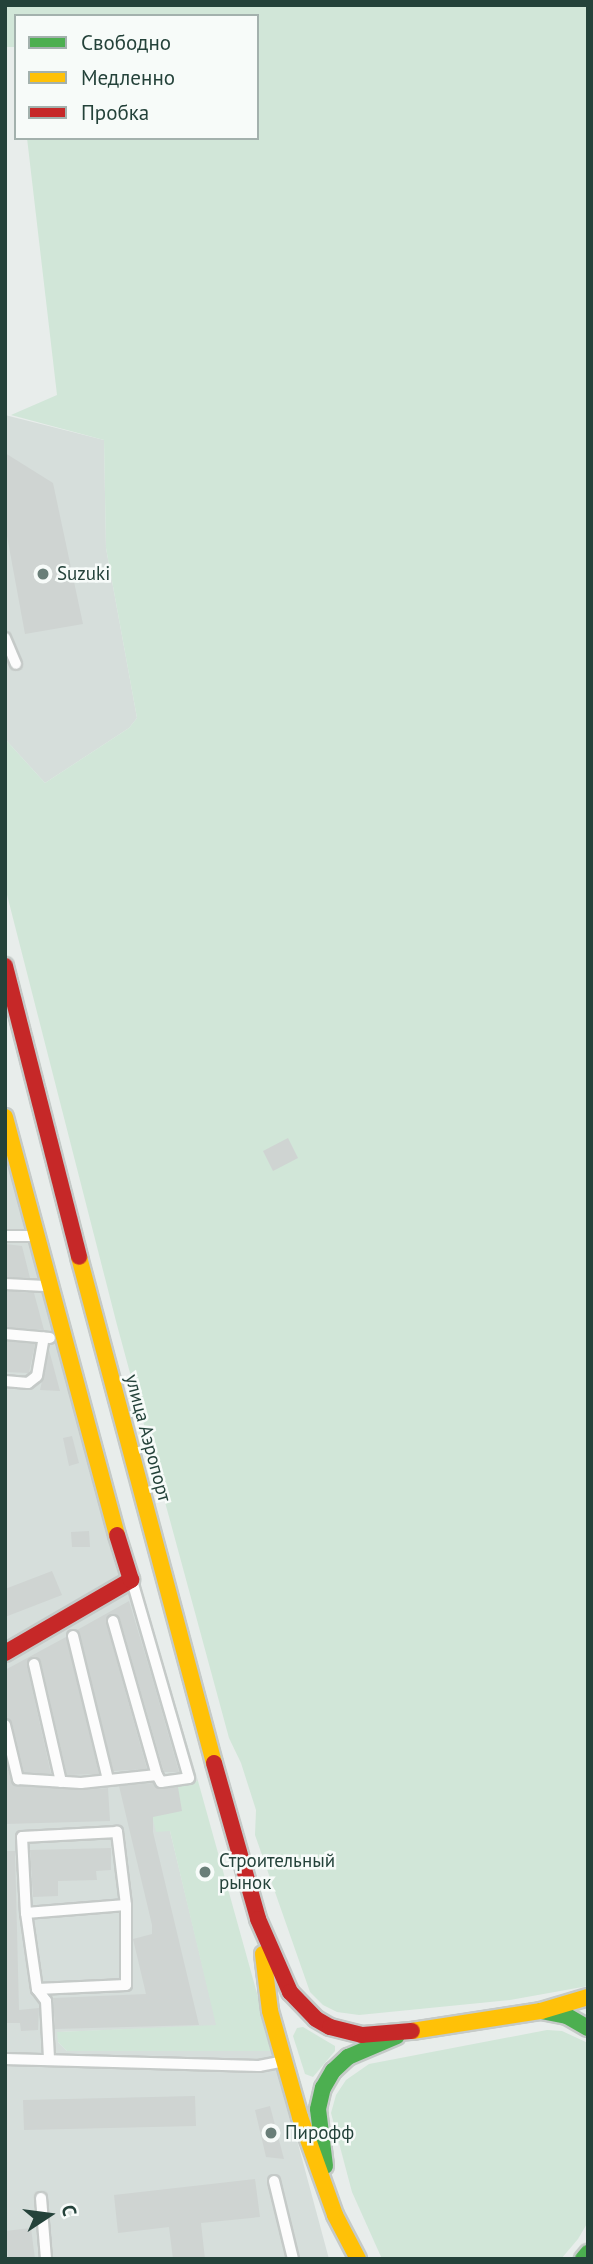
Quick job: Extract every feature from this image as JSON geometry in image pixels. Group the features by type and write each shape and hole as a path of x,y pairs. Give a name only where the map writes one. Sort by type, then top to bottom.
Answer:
{"main road":[{"name":"улица Аэропорт","path":"5,966 109,1374 258,1919"},
{"path":"5,1117 103,1488 131,1580 5,1653"},
{"path":"258,1919 290,1993 316,2019 330,2027 362,2035 409,2031 541,2011 588,1997"},
{"path":"258,1919 270,2011 284,2062 335,2215 342,2259"},
{"path":"541,2011 567,2016 588,2028"},
{"path":"328,2192 318,2109 323,2088 333,2071 348,2057 409,2031"},
{"path":"335,2215 358,2259"},
{"path":"583,2259 588,2253"}],"lane":[{"path":"5,638 16,664"},
{"path":"5,1236 28,1238 36,1235"},
{"path":"5,1284 39,1287 49,1284"},
{"path":"5,1334 44,1338 63,1335"},
{"path":"5,1381 28,1383 37,1376 44,1338"},
{"path":"113,1621 157,1775 161,1782 189,1778 131,1580"},
{"path":"73,1636 108,1780"},
{"path":"34,1664 61,1782"},
{"path":"5,1725 18,1779 61,1782 157,1775"},
{"path":"37,1989 127,1985 126,1905 117,1832 22,1837 26,1913 37,1989 46,2001 48,2059"},
{"path":"26,1913 126,1905"},
{"path":"5,2059 258,2066 284,2062"},
{"path":"274,2181 293,2259"},
{"path":"41,2198 47,2259"}],"shaded area":[{"path":"5,415 104,440 106,548 137,718 129,728 45,783 5,739"},
{"path":"5,1130 198,1781 153,1785 170,1831 217,2026 58,2032 58,2042 67,2051 273,2051 329,2259 5,2259"}],"green space":[{"path":"5,5 588,5 588,1986 510,2000 359,2015 337,2012 323,2005 310,1992 255,1835 256,1810 241,1763 229,1738 117,1325 5,887 5,739 45,783 129,728 137,718 106,548 104,440 11,415 57,395 27,140 259,140 259,14 14,14 14,47 5,47"},
{"path":"198,1781 273,2051 67,2051 58,2042 57,2032 216,2025 170,1831 156,1832 153,1820 152,1785"},
{"path":"303,2027 335,2046 335,2051 313,2077 305,2074 293,2036 297,2028"},
{"path":"547,2030 562,2031 588,2043 588,2222 578,2239 561,2259 382,2259 352,2192 331,2113 336,2095 346,2080 369,2064"}],"building":[{"name":"Suzuki","path":"5,453 53,483 83,624 25,634 5,525"},
{"path":"288,1138 298,1158 273,1171 263,1151"},
{"path":"5,1244 22,1246 30,1278 5,1277"},
{"path":"5,1291 34,1293 44,1330 5,1327"},
{"path":"5,1341 35,1344 29,1373 5,1372"},
{"path":"49,1350 60,1391 40,1390"},
{"path":"72,1436 79,1463 69,1466 63,1438"},
{"path":"89,1531 90,1547 72,1547 71,1532"},
{"path":"52,1571 62,1595 5,1617 5,1589"},
{"path":"129,1601 179,1772 164,1772 120,1619 114,1614 107,1616 106,1623 147,1769 113,1771 77,1630"},
{"path":"66,1637 99,1774 67,1775 41,1662 33,1657 27,1666 51,1774 24,1772 12,1723 5,1718 5,1670"},
{"path":"5,1758 11,1781 17,1786 81,1790 108,1788 110,1821 5,1824"},
{"path":"153,1783 158,1789 178,1787 182,1811 153,1817 153,1832 199,2025 55,2029 53,1998 146,1994 133,1939 152,1934 152,1925 119,1786"},
{"path":"111,1848 111,1870 96,1871 97,1880 58,1881 58,1896 33,1897 30,1850"},
{"path":"5,1851 15,1851 19,2010 39,2008 38,2030 21,2031 20,2023 5,2023"},
{"path":"195,2096 196,2126 24,2130 23,2100"},
{"path":"270,2106 284,2159 266,2157 255,2110"},
{"path":"255,2179 260,2217 201,2223 205,2259 173,2259 169,2227 118,2233 114,2195"},
{"path":"31,2228 35,2259 8,2259 5,2231"}],"traffic: fast":[{"path":"541,2011 567,2016 588,2028"},
{"path":"325,2166 318,2109 323,2088 333,2071 348,2057 397,2036"},
{"path":"583,2259 588,2253"}],"traffic: slow":[{"path":"5,1117 117,1535"},
{"path":"79,1257 214,1763"},
{"path":"263,1954 270,2011 300,2117 335,2215 358,2259"},
{"path":"412,2031 541,2011 588,1997"}],"traffic: jam":[{"path":"5,966 79,1257"},
{"path":"5,1653 131,1580 117,1535"},
{"path":"214,1763 258,1919 290,1992 316,2019 330,2027 362,2035 412,2031"}],"place":[{"name":"Suzuki","path":"43,574"},
{"name":"Строительный рынок","path":"205,1872"},
{"name":"Пирофф","path":"271,2133"}]}
